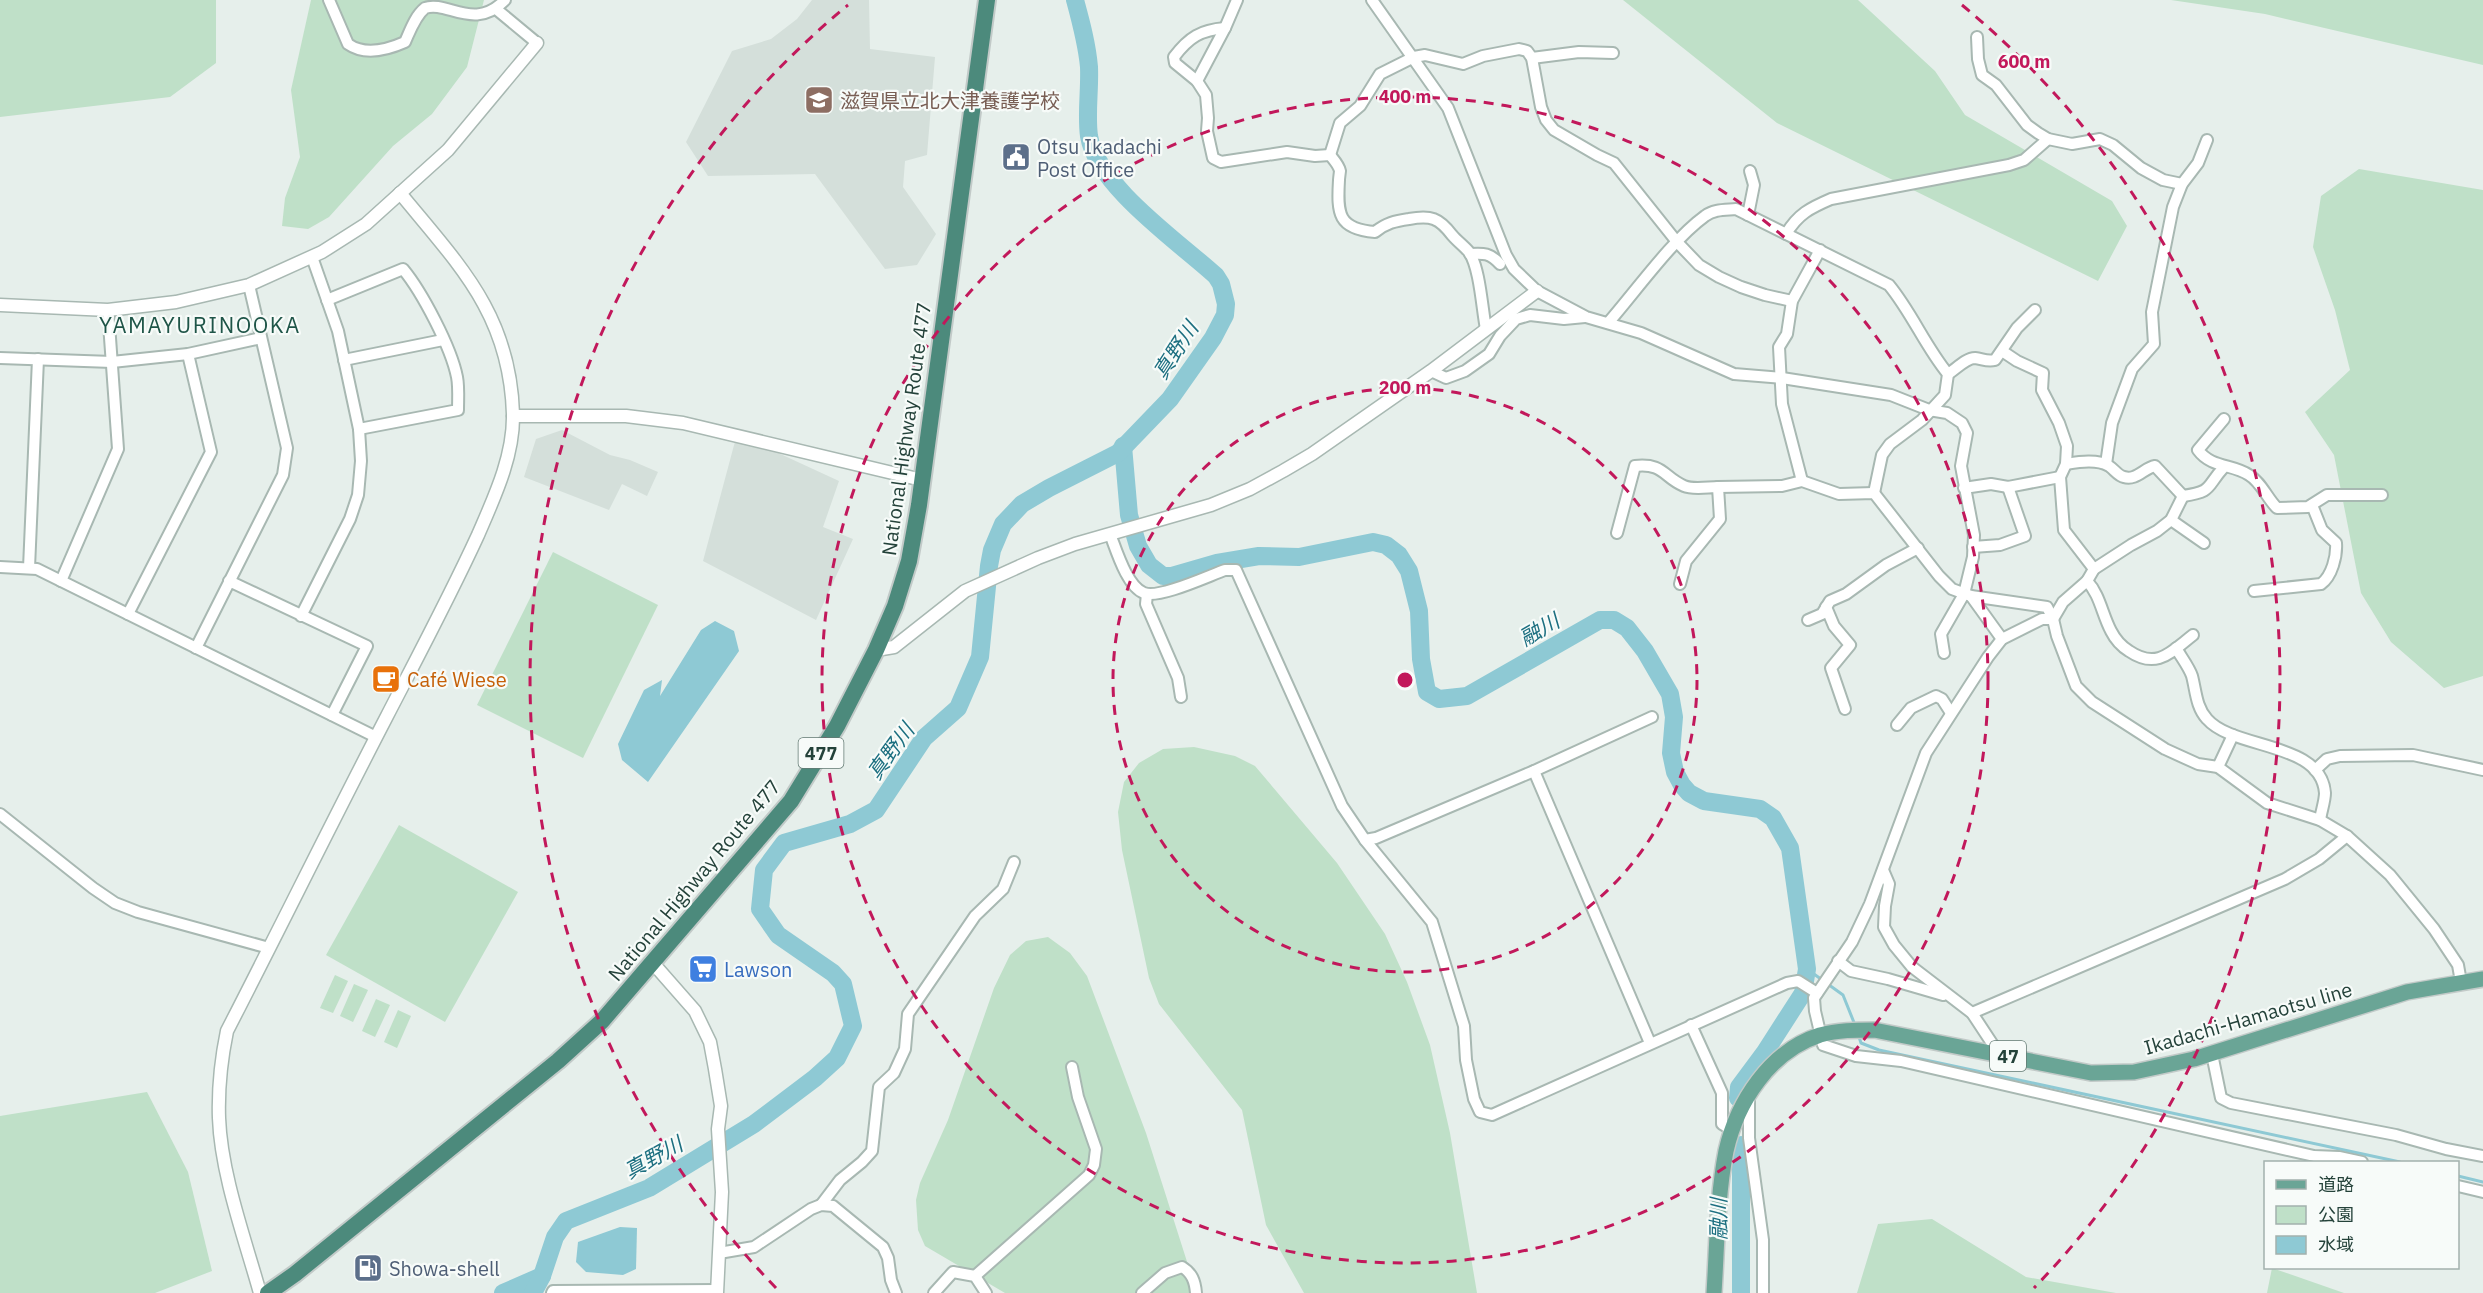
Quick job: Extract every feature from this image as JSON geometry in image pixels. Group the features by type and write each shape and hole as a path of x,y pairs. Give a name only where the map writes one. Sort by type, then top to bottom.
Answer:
{"highway":[{"name":"National Highway Route 477","path":"268,1293 295,1274 558,1061 602,1021 791,801 837,726 876,650 895,606 909,561 987,0"}],"main road":[{"name":"Ikadachi-Hamaotsu line","path":"1713,1293 1722,1182 1732,1130 1749,1095 1766,1071 1793,1047 1820,1035 1847,1030 1874,1030 2091,1073 2114,1074 2161,1068 2212,1054 2407,992 2483,979"}],"street":[{"path":"328,0 348,44 362,51 381,50 405,42 417,17 425,8 437,4 474,14 496,9 505,0"},
{"path":"1197,81 1226,28 1237,0"},
{"path":"1372,0 1448,108 1506,255 1514,269 1537,291 1586,317 1641,333 1734,374 1782,378 1891,394 1929,410 1947,413 1962,423 1967,433 1961,466 1974,536 1968,595 1941,634 1944,653"},
{"path":"0,306 108,310 176,302 249,285 312,257 366,224 448,150 537,43 496,9"},
{"path":"1226,28 1207,29 1197,35 1174,57 1175,63 1197,81 1206,95 1207,131 1213,158 1221,162 1287,152 1315,156 1329,155"},
{"path":"1977,37 1978,59 1982,75 1996,85 2027,125 2048,139 2072,144 2100,139 2113,145 2141,168 2163,180 2182,184"},
{"path":"1329,155 1340,123 1360,106 1380,74 1414,57 1425,55 1463,64 1483,56 1519,49 1527,51 1532,58 1546,120 1554,130 1614,163 1677,242 1700,265 1719,277 1765,296 1792,301"},
{"path":"1532,58 1579,52 1614,53"},
{"path":"1786,234 1795,219 1831,199 2009,165 2024,160 2048,139"},
{"path":"2106,464 2112,423 2132,369 2154,344 2152,312 2173,207 2182,184 2198,163 2207,140"},
{"path":"1329,155 1340,171 1339,209 1342,221 1349,226 1360,231 1375,232 1385,223 1420,217 1434,218 1447,225 1452,235 1470,254 1476,273 1486,329"},
{"path":"1748,215 1754,185 1750,171"},
{"path":"260,1293 223,1158 219,1119 220,1070 227,1031 461,572 498,489 507,456 513,416 502,341 487,306 466,274 400,194"},
{"path":"1608,323 1677,242 1706,215 1720,210 1736,209 1889,285 1903,302 1934,357 1948,374"},
{"path":"1802,481 1782,404 1779,347 1787,334 1792,301 1820,250"},
{"path":"1470,254 1485,253 1493,256 1500,264"},
{"path":"301,616 350,519 358,495 361,461 359,429 338,331 312,257"},
{"path":"327,300 403,269 416,284 443,340 457,377 458,410 359,429"},
{"path":"196,648 283,476 286,462 286,448 249,285"},
{"path":"876,650 894,646 965,591 1038,558 1110,534 1211,505 1250,489 1312,454 1537,291"},
{"path":"61,581 118,448 108,310"},
{"path":"1874,493 1882,455 1890,444 1922,420 1945,395 1948,374 1974,358 1987,362 1995,360 2017,328 2035,310"},
{"path":"1431,370 1446,378 1465,371 1490,354 1500,336 1516,320 1523,317 1530,315 1564,319 1586,317"},
{"path":"0,358 112,362 188,354 261,338"},
{"path":"344,360 443,340"},
{"path":"2002,351 2043,373 2042,390 2059,423 2067,446 2066,464 2060,477 2064,530 2094,569"},
{"path":"128,614 210,452 188,354"},
{"path":"29,568 38,359"},
{"path":"513,416 626,416 683,423 922,480"},
{"path":"2224,419 2198,450 2202,455 2224,467 2249,474 2277,508 2295,509 2312,504 2327,495 2382,495"},
{"path":"2066,464 2082,461 2106,464 2124,477 2135,477 2148,467 2155,466 2183,496"},
{"path":"1617,533 1635,465 1656,467 1683,486 1782,486 1802,481 1839,494 1874,493"},
{"path":"2183,496 2199,494 2210,489 2224,467"},
{"path":"1964,488 1991,484 2008,487 2060,477"},
{"path":"1680,584 1686,561 1720,519 1718,487"},
{"path":"1973,547 2000,545 2025,536 2008,487"},
{"path":"1874,493 1939,576 1952,589 1968,595 2047,607 2076,686 2092,702 2165,749 2198,764 2218,767 2267,802 2320,820 2347,836 2390,875 2434,928 2458,965 2461,982"},
{"path":"2053,619 2063,602 2087,581 2094,569 2171,520 2183,496"},
{"path":"2254,591 2321,584 2328,579 2337,551 2336,543 2322,530 2312,504"},
{"path":"2171,520 2204,543"},
{"path":"1110,534 1132,583 1147,594 1156,594 1225,570 1236,570 1342,806 1365,840 1432,922 1464,1026 1466,1060 1474,1099 1480,1112 1492,1115 1787,983 1798,981 1817,993"},
{"path":"1808,620 1822,614 1830,601 1846,594 1886,565 1918,548"},
{"path":"0,567 37,569 376,737"},
{"path":"230,581 367,646 332,715"},
{"path":"2087,581 2095,589 2111,632 2120,645 2148,660 2163,658 2193,635"},
{"path":"1147,594 1146,604 1178,678 1181,696"},
{"path":"1968,595 2002,639"},
{"path":"1826,607 1834,626 1850,645 1831,668 1845,709"},
{"path":"2053,619 2042,619 2002,639 1926,753 1870,904 1851,942 1814,998 1823,1045 1856,1056 1900,1061 2314,1156 2339,1157 2357,1161"},
{"path":"2176,648 2192,675 2198,704 2206,719 2222,731 2276,748 2320,775 2325,794 2320,820"},
{"path":"1897,725 1911,708 1936,696 1942,699 1951,713"},
{"path":"1365,840 1376,838 1534,771 1652,717"},
{"path":"2218,767 2233,735"},
{"path":"2315,770 2327,759 2340,756 2413,754 2483,770"},
{"path":"1534,771 1650,1043"},
{"path":"0,814 115,903 138,912 269,948"},
{"path":"1972,1013 2284,879 2319,859 2347,836"},
{"path":"821,1205 840,1180 872,1151 879,1087 894,1073 905,1049 908,1014 975,916 1003,889 1014,862"},
{"path":"1883,870 1889,884 1884,927 1893,945 1912,967 1972,1013 2000,1054"},
{"path":"1838,961 1851,971 1950,996"},
{"path":"552,1293 553,1291 717,1291 721,1158 718,1129 721,1106 707,1034 695,1011 652,962"},
{"path":"1691,1025 1722,1093 1722,1124 1732,1130"},
{"path":"2212,1054 2222,1098 2230,1103 2396,1135 2446,1149 2483,1156"},
{"path":"975,1276 1089,1175 1095,1165 1096,1149 1078,1097 1072,1067"},
{"path":"1749,1095 1749,1138 1763,1240 1763,1293"},
{"path":"2459,1186 2483,1192"},
{"path":"719,1253 754,1246 811,1209 821,1205 833,1206 883,1247 888,1258 891,1280 896,1293"},
{"path":"1142,1293 1165,1273 1182,1267 1190,1272 1196,1285 1196,1293"},
{"path":"934,1293 953,1272 975,1276 986,1293"}],"shaded area":[{"name":"滋賀県立北大津養護学校","path":"812,0 869,0 870,49 935,57 927,155 905,161 903,187 936,234 917,265 885,269 815,174 708,176 686,142 732,51 771,39 797,19"},
{"path":"562,430 610,455 630,460 658,472 647,496 622,484 609,510 524,477 536,439"},
{"path":"737,434 839,481 823,527 853,539 816,620 703,561"}],"green space":[{"path":"0,0 216,0 216,63 170,97 0,117"},
{"path":"311,0 484,0 467,67 432,114 393,146 329,217 308,229 282,226 285,198 300,157 291,90"},
{"path":"1623,0 1858,0 1935,71 1965,115 2112,201 2127,226 2098,281 1777,123"},
{"path":"2171,0 2483,0 2483,65 2265,14"},
{"path":"2359,169 2483,190 2483,676 2444,688 2391,642 2361,593 2334,455 2305,412 2350,370 2335,310 2313,247 2321,196"},
{"path":"553,552 658,605 583,758 477,705"},
{"path":"1194,747 1235,756 1255,766 1337,863 1385,934 1407,982 1430,1045 1450,1133 1477,1293 1304,1293 1266,1225 1242,1110 1159,1004 1149,978 1122,850 1118,812 1124,782 1139,763 1163,749"},
{"path":"399,825 518,892 445,1022 326,955"},
{"path":"1048,937 1070,953 1087,976 1146,1133 1197,1293 1005,1293 925,1246 918,1230 916,1200 920,1183 948,1120 994,988 1010,955 1026,941"},
{"path":"335,975 348,981 333,1013 320,1008"},
{"path":"354,984 368,990 353,1022 340,1016"},
{"path":"376,999 390,1005 375,1037 362,1031"},
{"path":"398,1010 411,1016 397,1048 384,1042"},
{"path":"147,1092 188,1172 212,1271 155,1293 0,1293 0,1116"},
{"path":"1932,1219 2026,1277 2116,1293 1857,1293 1878,1224"},
{"path":"2272,1269 2275,1269 2344,1293 2267,1293"}],"water":[{"path":"715,621 734,631 739,651 648,782 622,760 618,744 644,690 662,680 660,696 701,630"},
{"path":"620,1227 637,1228 636,1269 623,1275 586,1272 576,1262 578,1242"}],"waterway":[{"name":"真野川","path":"533,1293 542,1276 555,1237 566,1221 649,1188 754,1124 815,1078 837,1058 853,1026 843,984 833,973 778,935 760,909 764,870 784,843 850,824 876,810 924,738 958,708 980,657 989,566 992,550 1003,524 1022,504 1118,453 1170,399 1213,338 1225,315 1226,304 1221,284 1216,276 1142,212 1107,174 1095,155 1088,128 1088,58 1075,0"},
{"name":"融川","path":"1123,446 1129,515 1138,546 1149,565 1163,576 1172,576 1217,563 1259,556 1299,557 1373,542 1386,545 1399,555 1409,571 1419,611 1421,659 1427,692 1439,699 1467,696 1600,620 1614,620 1627,628 1645,651 1670,694 1674,717 1671,753 1675,772 1682,785 1689,793 1704,801 1760,809 1773,818 1790,848 1807,969 1803,993 1739,1087 1738,1098"},
{"path":"1807,969 1843,995 1855,1025"},
{"path":"1858,1034 1861,1043 1879,1050 2395,1161"},
{"name":"融川","path":"1741,1145 1741,1293"},
{"path":"2459,1176 2483,1182"},
{"name":"真野川","path":"503,1293 542,1276"}],"place":[{"name":"滋賀県立北大津養護学校","path":"819,100"},
{"name":"Otsu Ikadachi Post Office","path":"1016,157"},
{"name":"Café Wiese","path":"386,679"},
{"name":"Lawson","path":"703,969"},
{"name":"Showa-shell","path":"368,1268"}],"district":[{"name":"YAMAYURINOOKA","path":"200,324"}]}
